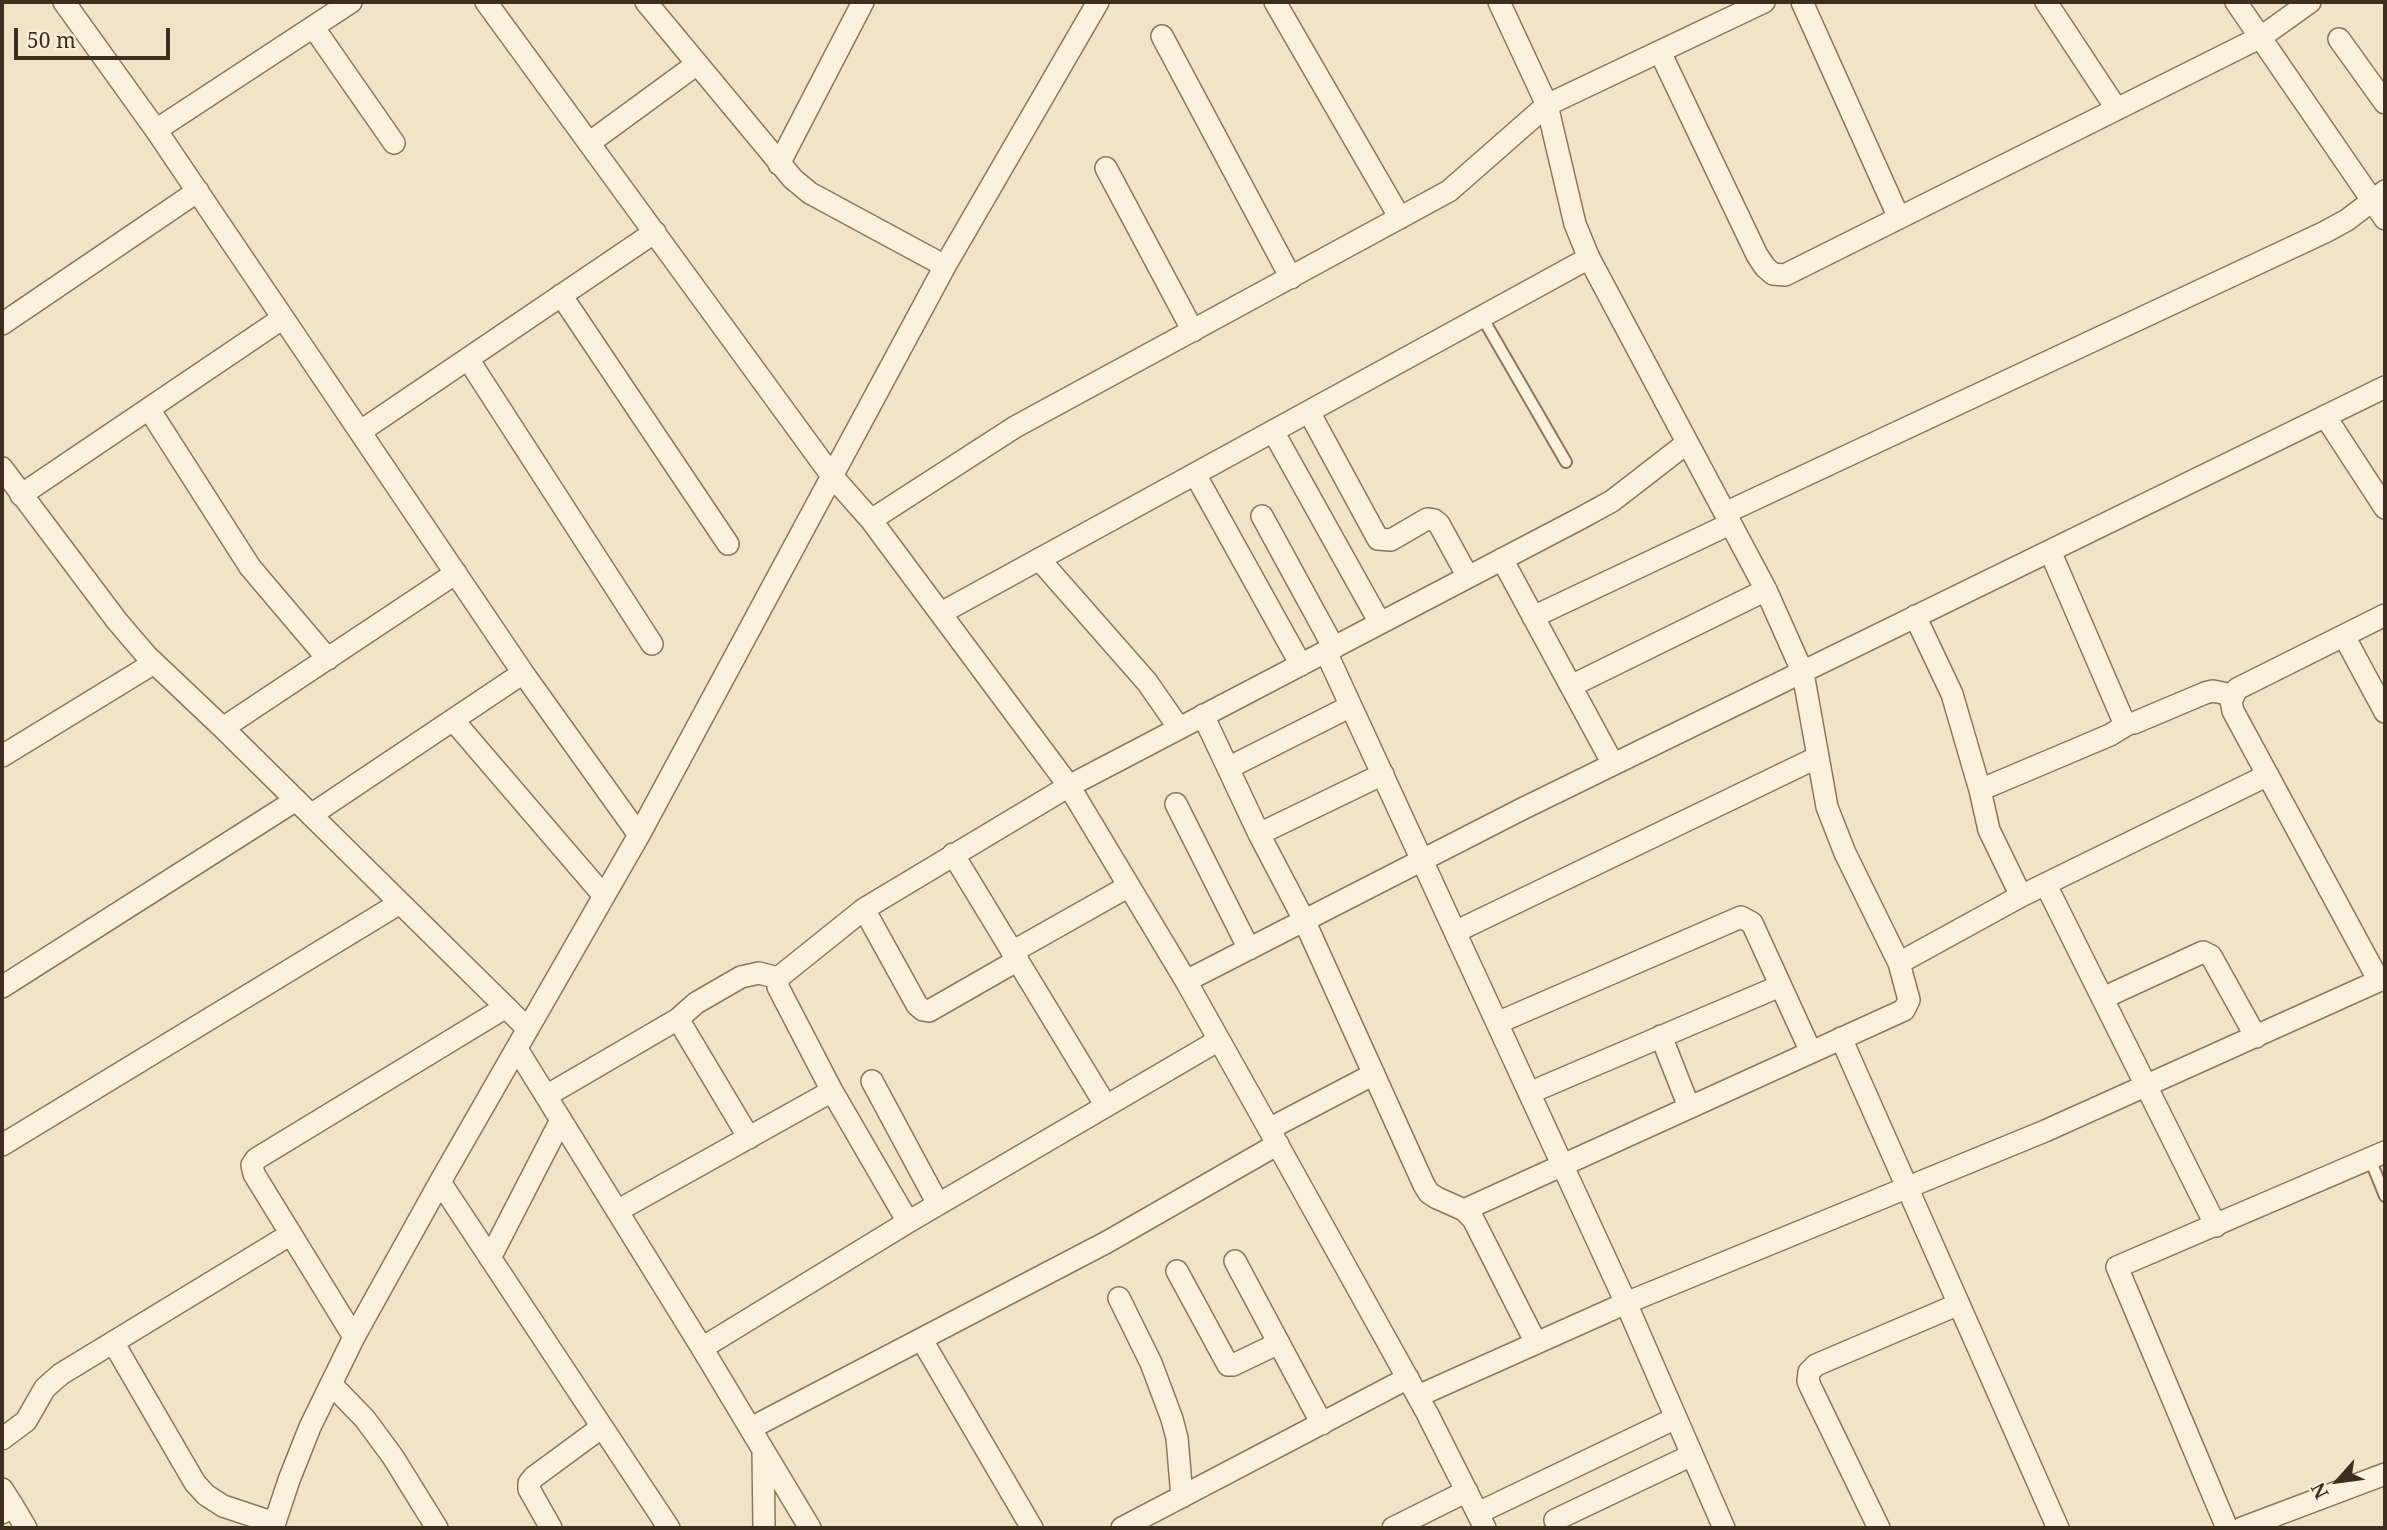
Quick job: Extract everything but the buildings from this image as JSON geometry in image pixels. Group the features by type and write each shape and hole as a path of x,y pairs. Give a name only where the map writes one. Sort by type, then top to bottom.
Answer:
{"street":[{"path":"65,2 198,191 523,673 639,835"},
{"path":"156,130 351,2"},
{"path":"486,2 832,476 872,520 1069,786 1186,981 1413,1387 1481,1521 1676,1418"},
{"path":"646,2 779,164 810,193 945,266"},
{"path":"779,164 863,2"},
{"path":"113,1342 195,1483 206,1495 223,1506 273,1526 289,1479 354,1337 639,835 945,266 1098,2"},
{"path":"1275,2 1400,218"},
{"path":"1464,1210 1904,1010 1909,1000 1899,964 1836,832 1827,807 1803,673 1766,590 1589,258 1575,224 1547,105 1499,2"},
{"path":"872,520 1015,427 1449,191 1547,105 1764,2"},
{"path":"1802,2 1899,218"},
{"path":"2046,2 2116,108"},
{"path":"2236,2 2379,196 2385,219"},
{"path":"1660,52 1757,255 1773,274 1785,275 2260,37 2310,2"},
{"path":"314,28 394,143"},
{"path":"1162,36 1291,278"},
{"path":"2339,39 2385,103"},
{"path":"589,143 698,64"},
{"path":"1106,168 1193,331"},
{"path":"2,324 198,191"},
{"path":"1533,617 1728,519 2325,232 2347,220 2379,196"},
{"path":"360,431 655,232"},
{"path":"940,613 1589,258"},
{"path":"561,295 728,544"},
{"path":"21,495 283,318"},
{"path":"468,359 652,644"},
{"path":"1186,981 1613,764 2385,387"},
{"path":"149,409 250,567 328,659"},
{"path":"1308,412 1378,539 1391,540 1427,519 1434,520 1439,524 1468,577"},
{"path":"2325,416 2385,508"},
{"path":"1273,431 1380,623"},
{"path":"778,978 864,909 953,854 1069,786 1612,501 1687,443"},
{"path":"2,468 117,621 154,663 528,1029"},
{"path":"1195,474 1301,665"},
{"path":"1262,516 1330,650 1351,706 1626,1303 1724,1528"},
{"path":"2050,551 2123,720 2128,724"},
{"path":"1039,559 1147,682 1179,728"},
{"path":"1502,559 1613,764"},
{"path":"223,728 456,573"},
{"path":"1571,686 1766,590"},
{"path":"1122,1528 1322,1424 1413,1387 1536,1343 1626,1303 2045,1131 2382,980 2233,711 2231,701 2237,689 2385,615"},
{"path":"1915,616 1952,694 1989,830 2021,897"},
{"path":"2344,636 2385,712"},
{"path":"2,756 154,663"},
{"path":"2,987 453,720 523,673"},
{"path":"1980,790 2205,693 2213,691 2232,695"},
{"path":"1228,768 1351,706"},
{"path":"1203,715 1259,834 1304,920 1429,1193 1464,1210 1474,1219 1536,1343"},
{"path":"453,720 604,896"},
{"path":"1455,932 1818,757"},
{"path":"1259,834 1383,774"},
{"path":"1899,964 2021,897 2268,775"},
{"path":"1176,804 1248,949"},
{"path":"953,854 1106,1106"},
{"path":"2046,885 2216,1226"},
{"path":"864,909 917,1005 929,1011 1129,886"},
{"path":"2,1145 400,903"},
{"path":"1497,1023 1741,917 1752,923 1811,1052"},
{"path":"2104,998 2203,952 2211,956 2256,1037"},
{"path":"546,1096 678,1020 696,1003 741,977 760,973 778,978"},
{"path":"778,978 778,987 832,1091 908,1222"},
{"path":"1529,1093 1780,986"},
{"path":"354,1337 254,1174 252,1165 256,1159 506,1007"},
{"path":"678,1020 749,1138"},
{"path":"1661,1037 1689,1107"},
{"path":"1842,1038 2058,1528"},
{"path":"702,1348 938,1204 1219,1041"},
{"path":"517,1049 810,1528"},
{"path":"751,1428 1107,1242 1374,1074"},
{"path":"872,1081 938,1204"},
{"path":"617,1211 832,1091"},
{"path":"490,1258 561,1120"},
{"path":"2227,1528 2117,1267 2378,1156"},
{"path":"440,1182 669,1528"},
{"path":"2,1439 26,1421 45,1388 61,1374 291,1234"},
{"path":"1235,1261 1322,1424"},
{"path":"1177,1271 1228,1365 1279,1343"},
{"path":"1119,1298 1151,1363 1172,1419 1177,1438 1182,1497"},
{"path":"1879,1528 1811,1388 1808,1372 1816,1365 1959,1304"},
{"path":"922,1340 1032,1528"},
{"path":"331,1384 365,1419 393,1457 436,1528"},
{"path":"551,1528 529,1489 529,1483 534,1476 602,1427"},
{"path":"763,1448 764,1528"},
{"path":"1555,1520 1692,1455"},
{"path":"2242,1528 2288,1520 2385,1474"},
{"path":"1393,1528 1467,1491"},
{"path":"5,1503 26,1528"}],"lane":[{"path":"1482,317 1566,462"},
{"path":"2378,1156 2385,1196"}]}
